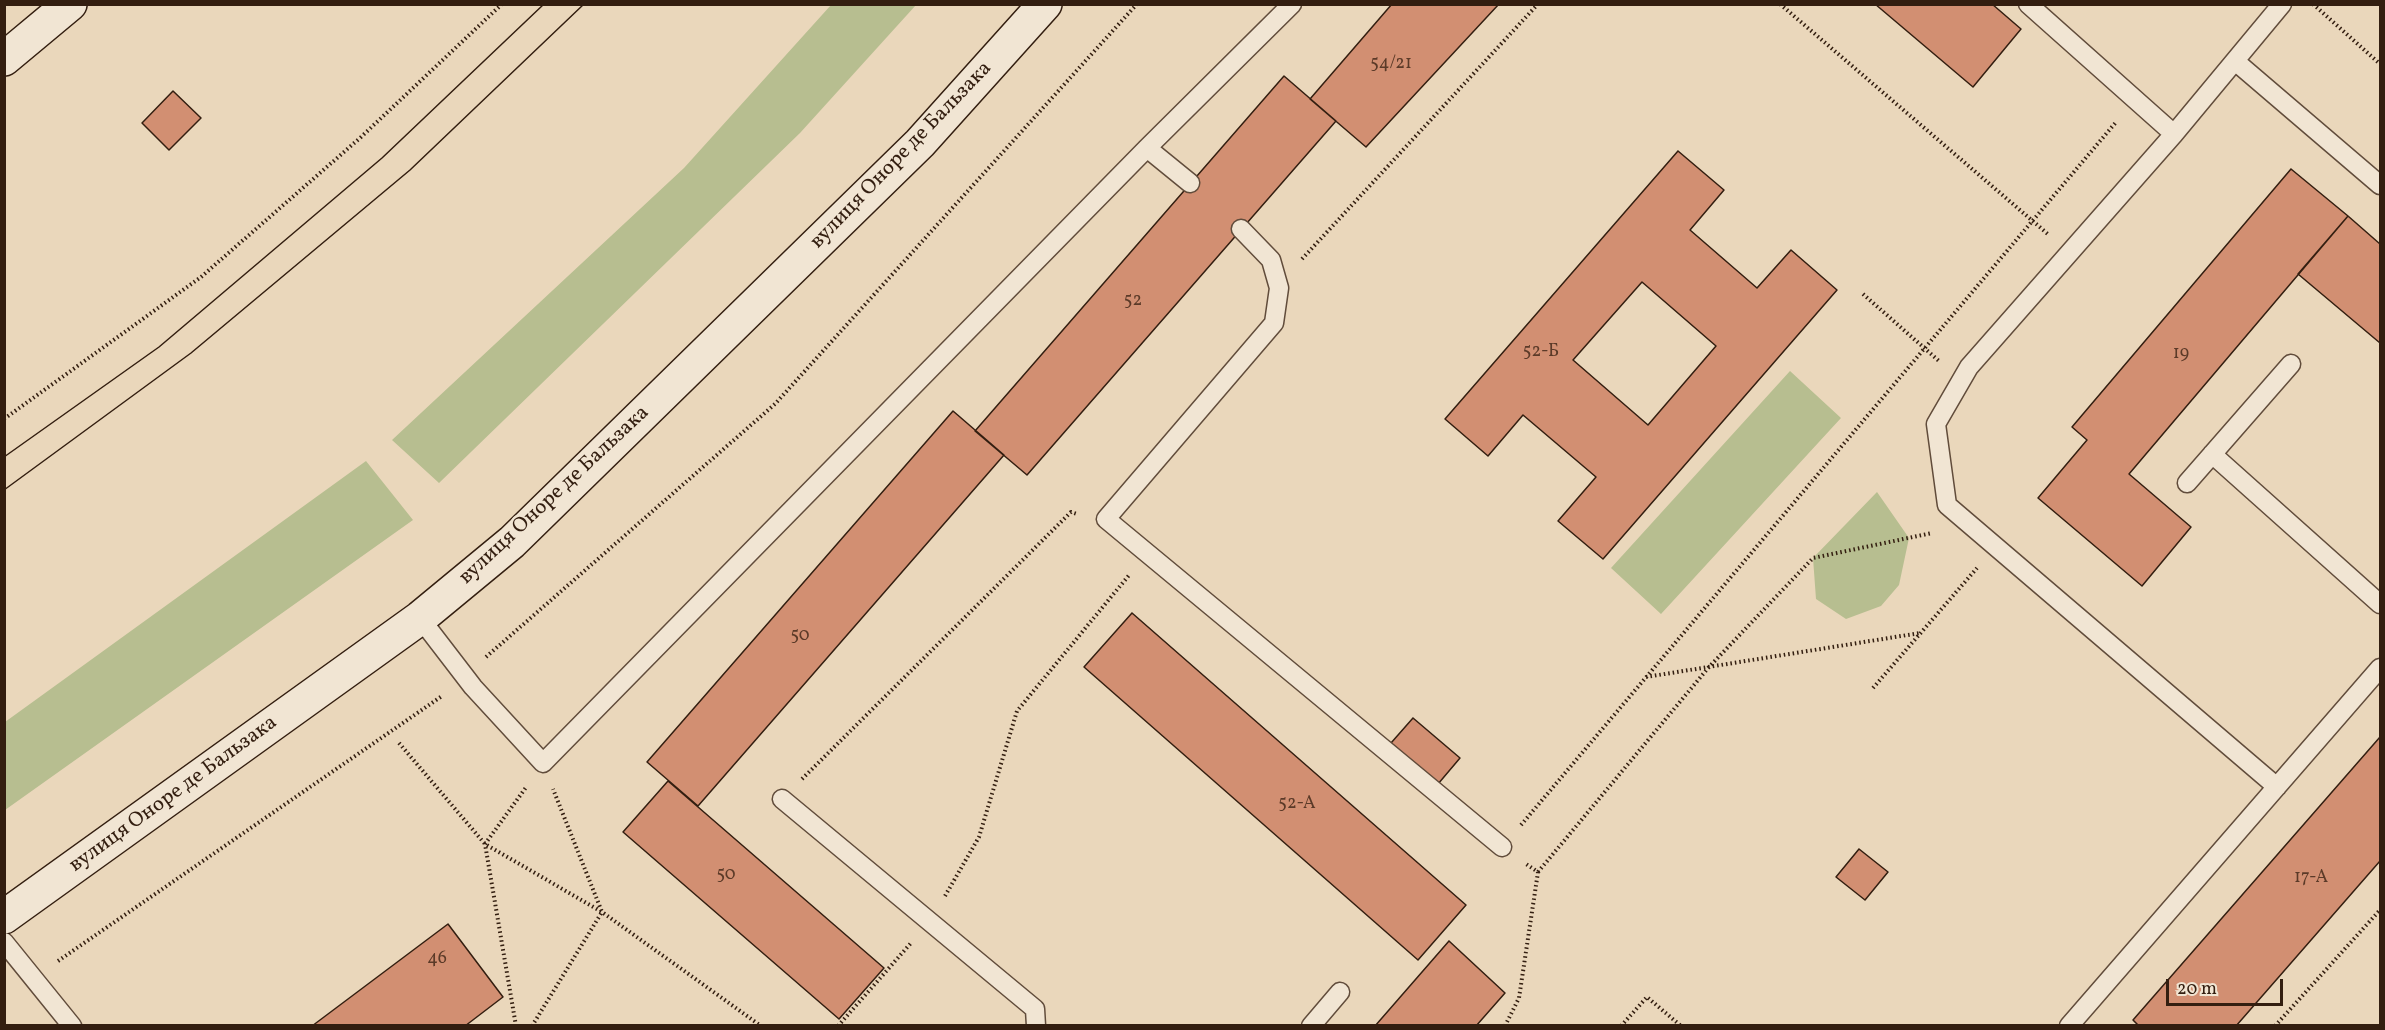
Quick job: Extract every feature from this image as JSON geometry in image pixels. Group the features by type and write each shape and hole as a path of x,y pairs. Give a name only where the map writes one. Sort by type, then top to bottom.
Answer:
{"street":[{"path":"4,59 70,4"},
{"name":"вулиця Оноре де Бальзака","path":"4,917 420,618 512,542 903,160 1045,4"}],"lane":[{"path":"420,618 465,676 543,764 1147,148 1292,4"},
{"path":"2028,4 2174,134"},
{"path":"2277,787 1947,505 1936,424 1969,367 2174,134 2282,4"},
{"path":"2235,61 2380,185"},
{"path":"1147,148 1190,183"},
{"path":"1241,230 1271,260 1279,288 1274,322 1106,519 1502,847"},
{"path":"2187,483 2291,364"},
{"path":"2212,454 2380,604"},
{"path":"2069,1026 2380,668"},
{"path":"782,799 1035,1009 1036,1026"},
{"path":"4,942 72,1026"},
{"path":"1311,1026 1341,992"}],"path":[{"path":"4,419 201,277 360,138 502,4"},
{"path":"34,978 442,696 775,404 1137,4"},
{"path":"1277,283 1538,4"},
{"path":"1780,4 2071,252"},
{"path":"2313,4 2380,64"},
{"path":"1538,872 1502,847 2135,100"},
{"path":"1863,294 1961,381"},
{"path":"782,799 1071,512 1106,519"},
{"path":"1505,1026 1519,998 1538,872 1709,667 1813,558 1970,525"},
{"path":"1873,688 1996,546"},
{"path":"838,1026 930,922 979,837 1017,711 1147,553"},
{"path":"1645,678 1920,633"},
{"path":"399,743 485,844 602,912 761,1026"},
{"path":"516,1026 485,844 543,764"},
{"path":"543,764 602,912"},
{"path":"2275,1026 2380,910"},
{"path":"532,1026 602,912"},
{"path":"1621,1026 1647,997 1681,1026"}],"green space":[{"path":"831,5 916,5 800,133 439,483 392,440 684,168"},
{"path":"1790,371 1841,418 1661,614 1611,568"},
{"path":"366,461 413,520 5,810 5,722"},
{"path":"1877,492 1909,538 1899,585 1881,606 1846,619 1816,599 1813,558"}],"building":[{"path":"1392,4 1499,4 1366,147 1310,99"},
{"path":"1875,4 1992,4 2021,29 1973,87"},
{"path":"1284,76 1336,121 1027,475 975,431"},
{"path":"173,91 201,118 169,150 142,123"},
{"path":"1678,151 1724,190 1690,230 1757,288 1791,250 1837,290 1603,559 1558,521 1596,477 1523,415 1488,456 1445,419","holes":["1642,282 1716,346 1648,425 1573,360"]},
{"path":"2291,169 2348,216 2129,474 2191,527 2142,586 2038,498 2087,440 2072,427"},
{"path":"2348,216 2380,244 2380,343 2298,274"},
{"path":"953,411 1004,455 698,806 647,762"},
{"path":"1132,613 1466,905 1418,960 1084,667"},
{"path":"1413,718 1460,758 1438,784 1391,743"},
{"path":"2380,737 2380,861 2236,1026 2139,1026 2133,1020"},
{"path":"668,781 884,968 839,1019 623,832"},
{"path":"1859,849 1888,872 1865,900 1836,877"},
{"path":"448,924 503,997 465,1026 312,1026"},
{"path":"1449,941 1505,993 1476,1026 1375,1026"}],"tram line":[{"path":"4,457 159,347 382,158 544,4"},
{"path":"4,490 191,353 410,170 584,4"}]}
